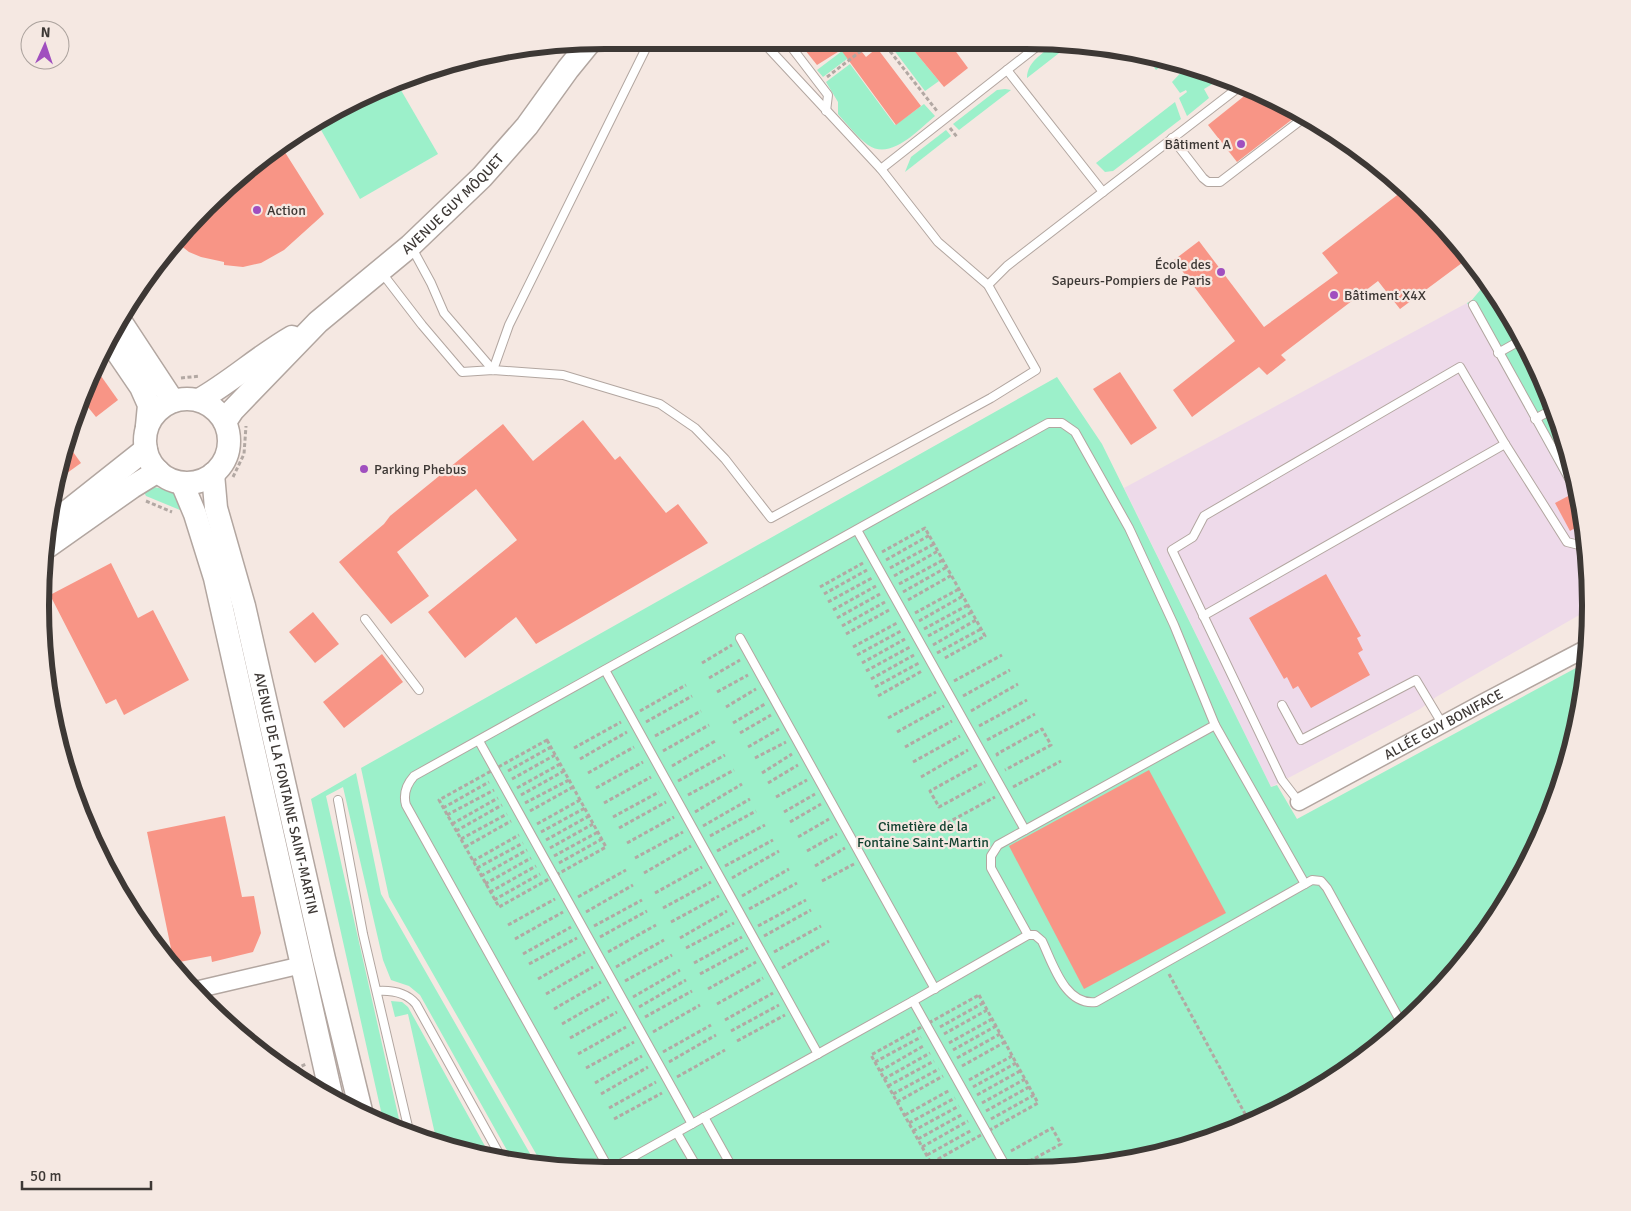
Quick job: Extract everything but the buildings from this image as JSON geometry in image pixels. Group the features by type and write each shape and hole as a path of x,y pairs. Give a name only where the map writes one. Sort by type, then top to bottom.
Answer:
{"main road":[{"name":"AVENUE GUY MÔQUET","path":"568,69 578,50"},
{"name":"AVENUE GUY MÔQUET","path":"225,422 233,410 318,322 410,246 482,177 527,126 584,50"},
{"name":"AVENUE GUY MÔQUET","path":"199,400 270,350 318,322"},
{"path":"124,326 173,401"},
{"path":"113,346 141,387 148,405 145,438 146,449 150,461 158,471 169,479 182,482 203,480 221,466 228,450 229,433 225,422 210,405 199,400 186,398 162,406 153,415 147,426"},
{"path":"56,521 146,449"},
{"path":"53,544 132,487 158,471"},
{"name":"AVENUE DE LA FONTAINE SAINT-MARTIN","path":"213,474 216,508 244,606 324,959 361,1106"},
{"name":"AVENUE DE LA FONTAINE SAINT-MARTIN","path":"182,482 195,514 215,578 330,1090"},
{"path":"302,965 324,959"},
{"path":"323,1057 347,1052"}],"street":[{"name":"ALLÉE GUY BONIFACE","path":"1299,802 1580,652"},
{"path":"202,988 302,965"}],"lane":[{"path":"493,370 509,326 646,49"},
{"path":"380,271 422,326 462,372 493,370 563,374 660,404 695,428 725,459 772,518 992,398 1036,370 988,285 938,242 881,169 770,49"},
{"path":"793,49 828,95 826,111"},
{"path":"881,169 1034,49"},
{"path":"1007,70 1103,192"},
{"path":"988,285 1007,266 1236,90"},
{"path":"1172,138 1203,178 1208,182 1220,182 1300,121"},
{"path":"410,246 431,283 444,313 493,370"},
{"path":"1472,305 1566,473"},
{"path":"1498,353 1516,343"},
{"path":"1299,802 1282,780 1172,550 1193,537 1204,516 1460,367 1505,444 1567,542 1578,544"},
{"path":"1535,419 1547,412"},
{"path":"606,1162 406,805 406,788 414,776 1041,426 1056,422 1068,426 1075,432 1129,528 1174,625 1215,725 1305,884"},
{"path":"1204,616 1505,444"},
{"path":"857,530 1025,830"},
{"path":"365,619 419,690"},
{"path":"740,639 935,989"},
{"path":"605,670 818,1054"},
{"path":"1282,705 1301,740 1416,680 1443,725"},
{"path":"1028,935 991,868 990,862 998,845 1215,725"},
{"path":"478,741 692,1124"},
{"path":"338,800 363,934 408,1126"},
{"path":"624,1162 914,1001 1028,935 1035,935 1039,938 1066,987 1077,999 1091,1002 1101,1000 1305,884 1317,880 1324,884 1399,1018"},
{"path":"377,991 386,990 403,994 411,998 416,1004 498,1152"},
{"path":"914,1001 1003,1162"},
{"path":"704,1117 729,1162"},
{"path":"677,1133 694,1162"}],"path":[{"path":"819,83 864,49"},
{"path":"888,49 957,137"},
{"path":"820,587 925,528 985,636 878,696"},
{"path":"702,663 740,639"},
{"path":"709,678 749,655"},
{"path":"718,692 758,670"},
{"path":"726,707 765,684"},
{"path":"733,723 774,698"},
{"path":"740,733 780,709"},
{"path":"748,747 788,724"},
{"path":"755,758 795,737"},
{"path":"762,772 802,749"},
{"path":"768,783 808,760"},
{"path":"619,828 734,770"},
{"path":"776,797 816,775"},
{"path":"627,843 742,784"},
{"path":"784,812 824,789"},
{"path":"790,822 830,799"},
{"path":"635,858 750,800"},
{"path":"798,837 838,814"},
{"path":"655,893 765,825"},
{"path":"807,851 846,829"},
{"path":"720,877 773,840"},
{"path":"815,866 854,843"},
{"path":"663,908 720,877 779,851"},
{"path":"822,882 863,858"},
{"path":"686,948 789,869"},
{"path":"516,939 626,870"},
{"path":"680,938 797,883"},
{"path":"524,954 633,885"},
{"path":"671,922 728,892"},
{"path":"508,925 564,894"},
{"path":"529,964 642,900"},
{"path":"694,963 806,900"},
{"path":"700,974 811,910"},
{"path":"538,979 647,911"},
{"path":"546,994 656,925"},
{"path":"554,1008 664,940"},
{"path":"562,1024 672,955"},
{"path":"1164,965 1247,1117"},
{"path":"627,1007 680,970"},
{"path":"570,1038 627,1007 686,980"},
{"path":"725,1020 781,989"},
{"path":"732,1030 788,1000"},
{"path":"737,1041 793,1010"},
{"path":"600,1094 711,1025"},
{"path":"595,1083 716,1035"},
{"path":"614,1119 669,1082 725,1050"},
{"path":"608,1108 669,1082"},
{"path":"991,1162 1052,1128 1061,1144 1028,1162"}],"shaded area":[{"path":"1467,303 1570,489 1581,569 1582,614 1436,697 1420,709 1271,787 1124,488"}],"green space":[{"path":"845,49 860,49 823,77 817,70"},
{"path":"893,49 913,49 939,81 925,91"},
{"path":"1047,50 1063,50 1027,78 1030,66"},
{"path":"1151,63 1162,66 1156,70"},
{"path":"850,64 895,125 924,104 935,116 912,136 895,147 877,149 868,145 838,114 838,102 826,82"},
{"path":"1182,71 1215,82 1204,89 1209,98 1187,116 1179,98 1187,92 1186,90 1180,93 1172,82"},
{"path":"400,88 438,154 360,199 320,128 359,106"},
{"path":"997,90 1011,90 959,130 953,124"},
{"path":"1175,102 1181,119 1113,171 1105,172 1096,163"},
{"path":"946,130 951,136 905,172 911,157"},
{"path":"1482,288 1508,327 1525,359 1553,427 1570,491 1467,303"},
{"name":"Cimetière de la Fontaine Saint-Martin","path":"1057,377 1102,444 1271,787 1277,785 1297,819 1578,667 1572,714 1563,750 1540,819 1525,852 1508,884 1467,944 1444,973 1393,1024 1335,1068 1304,1088 1239,1120 1204,1133 1134,1152 1062,1161 606,1162 538,1158 389,897 361,768"},
{"path":"154,487 173,491 186,509 180,510 146,496 143,490"},
{"path":"356,773 381,894 532,1157 509,1154 420,995 409,986 391,980 383,960 343,787 326,796 400,1123 382,1115 311,799"},
{"path":"391,1001 402,1002 408,1007 487,1149 435,1135 408,1014 395,1017"}],"place":[{"name":"Bâtiment A","path":"1241,144"},
{"name":"Action","path":"257,210"},
{"name":"École des Sapeurs-Pompiers de Paris","path":"1221,272"},
{"name":"Bâtiment X4X","path":"1334,295"},
{"name":"Parking Phebus","path":"364,469"}]}
